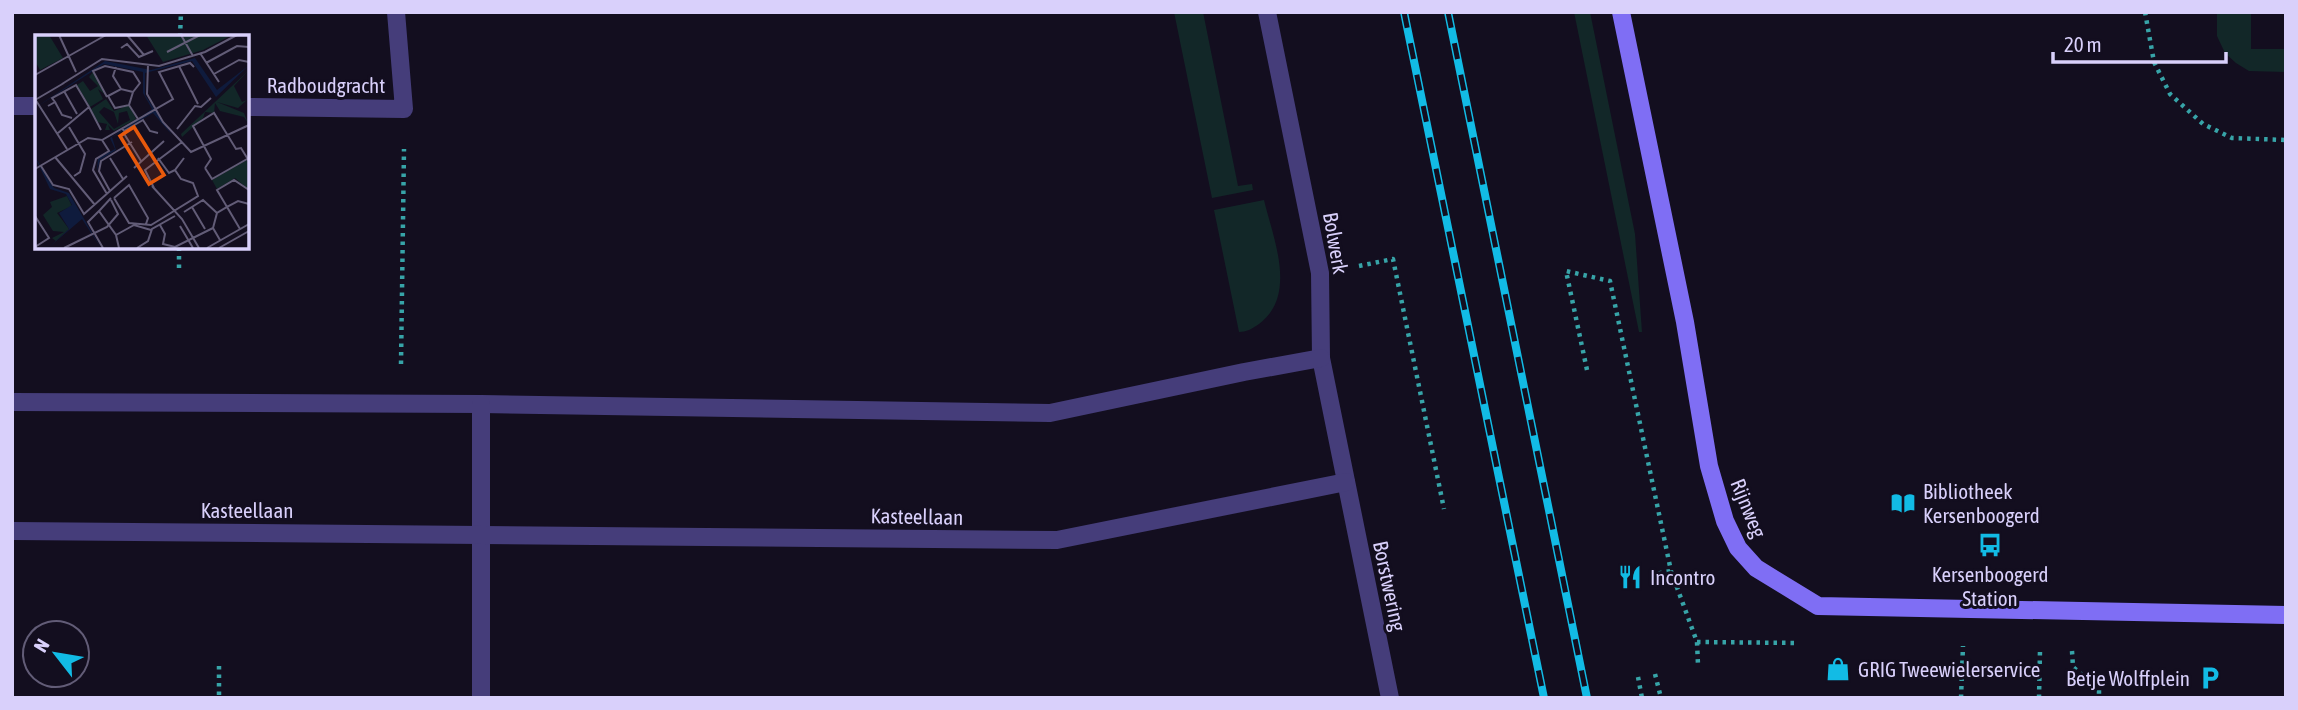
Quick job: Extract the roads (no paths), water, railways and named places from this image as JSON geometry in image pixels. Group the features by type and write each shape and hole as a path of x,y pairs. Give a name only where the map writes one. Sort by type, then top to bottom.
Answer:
{"street":[{"name":"Radboudgracht","path":"248,107 404,108 396,12"},
{"name":"Bolwerk","path":"1267,12 1320,273 1321,358 1346,482"},
{"name":"Rijnweg","path":"1620,12 1685,322 1709,466 1725,521 1738,548 1756,568 1818,606 2286,615"},
{"path":"12,106 35,106"},
{"path":"12,402 481,404 1050,413 1321,358"},
{"path":"481,404 481,698"},
{"name":"Kasteellaan","path":"12,531 1057,540 1346,482"},
{"name":"Borstwering","path":"1346,482 1390,698"}],"railway":[{"path":"1404,12 1544,698"},
{"path":"1448,12 1587,698"}],"place":[{"name":"Bibliotheek Kersenboogerd","path":"1903,503"},
{"name":"Kersenboogerd Station","path":"1990,545"},
{"name":"Incontro","path":"1630,577"},
{"name":"GRIG Tweewielerservice","path":"1838,669"},
{"name":"Betje Wolffplein","path":"2210,678"}]}
